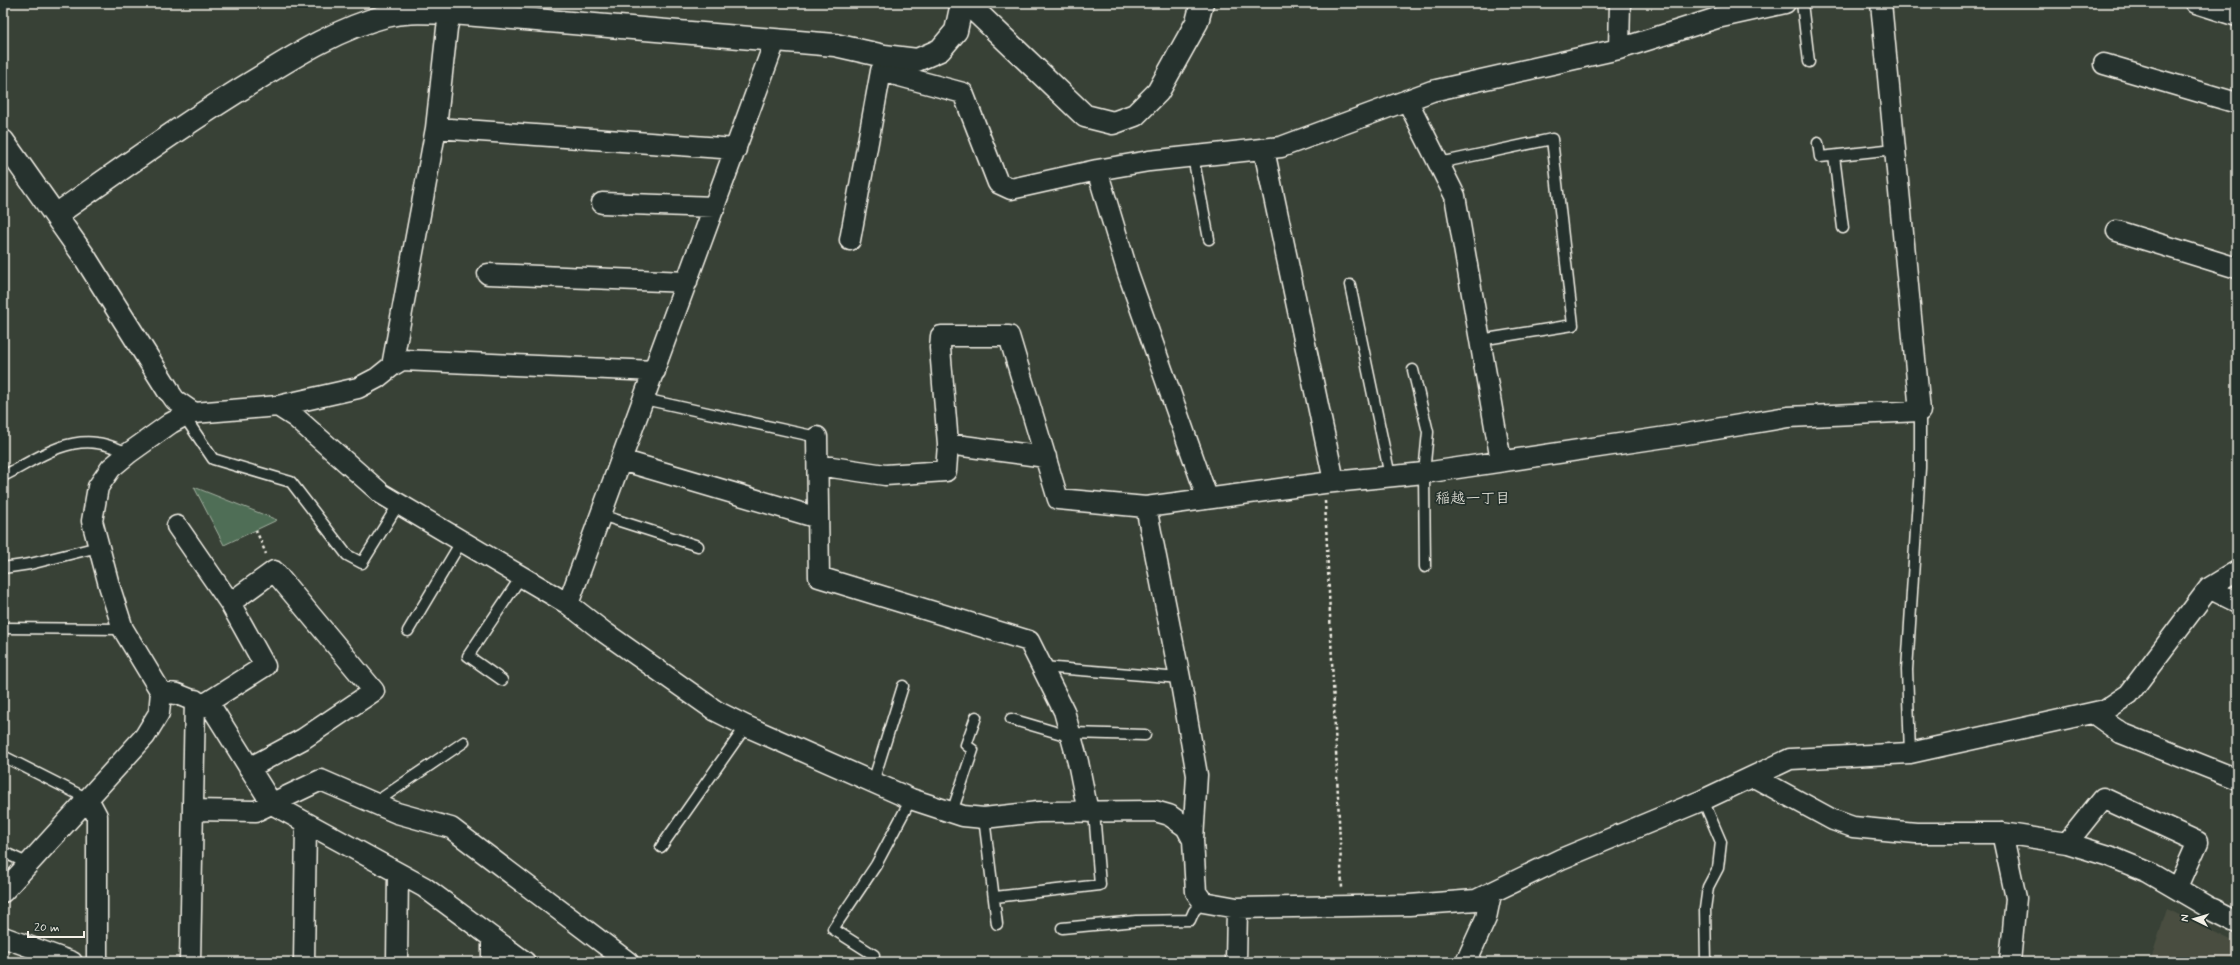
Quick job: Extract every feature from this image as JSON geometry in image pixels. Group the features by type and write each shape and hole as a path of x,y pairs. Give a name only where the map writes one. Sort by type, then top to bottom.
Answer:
{"street":[{"path":"882,64 917,60 940,50 956,31 962,3"},
{"path":"967,3 1085,116 1113,124 1135,116 1158,92 1197,22 1202,3"},
{"path":"1619,50 1620,3"},
{"path":"56,215 186,123 327,39 387,16 412,12 453,8 835,45 882,64 963,93 998,184 1011,189 1097,170 1150,161 1281,147 1432,91 1619,50 1720,10 1785,3"},
{"path":"818,465 885,475 946,470 948,444 940,348 941,336 1009,336 1058,499 1146,507 1329,482 1424,472 1686,434 1788,417 1920,411 1881,3"},
{"path":"2196,3 2237,16"},
{"path":"392,366 436,128 447,28 453,8"},
{"path":"568,604 715,208 775,40"},
{"path":"850,240 882,64"},
{"path":"2104,64 2237,103"},
{"path":"1407,100 1456,196 1501,460"},
{"path":"436,128 736,149"},
{"path":"3,141 56,215 168,390 175,400 189,414"},
{"path":"1264,150 1329,482"},
{"path":"1097,170 1128,272 1207,498"},
{"path":"602,203 715,208"},
{"path":"2117,230 2237,268"},
{"path":"488,274 687,282"},
{"path":"3,892 145,736 159,713 160,692 123,629 98,547 92,521 98,486 111,468 129,453 171,423 189,414 278,406 358,388 377,378 402,360 655,371"},
{"path":"278,406 316,435 366,482 398,505 568,604 604,632 716,711 746,726 911,799 963,816 984,818 1038,812 1155,811 1169,815 1186,827 1193,840"},
{"path":"817,437 819,577 1029,641 1064,711 1091,812"},
{"path":"948,444 1046,457"},
{"path":"621,460 818,518"},
{"path":"1146,507 1180,678 1197,775 1193,840 1196,892 1203,902 1236,908 1444,904 1476,900 1561,859 1703,800 1754,777 1790,758 1910,753 2093,713 2112,707 2129,694 2209,588 2237,571"},
{"path":"177,526 230,603 265,666 200,702"},
{"path":"230,603 274,571 374,691 303,739 249,768"},
{"path":"2209,588 2237,602"},
{"path":"160,692 177,694 212,708 272,804 306,824 424,887 525,962"},
{"path":"190,962 193,810 200,702"},
{"path":"2093,713 2121,733 2237,779"},
{"path":"1754,777 1833,820 1853,827 1916,833 2002,833 2067,843 2109,856 2148,872 2213,910 2237,922"},
{"path":"193,810 256,811 320,780 376,802 397,813 451,828 628,962"},
{"path":"2067,843 2103,798 2198,842 2177,889"},
{"path":"88,799 97,816 97,962"},
{"path":"304,962 306,824"},
{"path":"2002,833 2016,898 2010,962"},
{"path":"397,962 398,873"},
{"path":"1466,962 1486,918 1491,894"},
{"path":"1236,908 1236,962"},
{"path":"3,937 72,962"},
{"path":"492,938 492,962"}],"lane":[{"path":"1802,3 1809,62"},
{"path":"1439,163 1552,139 1573,325 1480,340"},
{"path":"1818,143 1820,157 1895,150"},
{"path":"1834,156 1843,228"},
{"path":"1193,157 1209,239"},
{"path":"1350,285 1390,476"},
{"path":"1413,370 1428,432 1424,472 1425,567"},
{"path":"644,399 817,437"},
{"path":"1910,753 1907,670 1920,468 1920,411"},
{"path":"189,414 213,459 291,482 347,555 362,563 398,505"},
{"path":"3,476 64,444 86,442 98,443 129,453"},
{"path":"601,515 698,546"},
{"path":"408,631 462,542"},
{"path":"3,568 30,564 98,547"},
{"path":"502,680 468,656 521,577"},
{"path":"3,628 123,629"},
{"path":"1043,667 1180,678"},
{"path":"873,782 903,686"},
{"path":"952,812 973,750 966,746 976,717"},
{"path":"1011,719 1071,735 1145,734"},
{"path":"661,847 746,726"},
{"path":"376,802 464,742"},
{"path":"3,756 88,799"},
{"path":"874,955 833,929 876,865 911,799"},
{"path":"1703,800 1721,842 1718,868 1708,887 1705,909 1706,962"},
{"path":"995,897 1100,885 1091,812"},
{"path":"984,818 995,897 997,924"},
{"path":"3,852 29,864"},
{"path":"1062,928 1136,921 1190,920 1194,911 1203,902"}],"path":[{"path":"1329,482 1343,906"},
{"path":"256,530 274,571"}],"shaded area":[{"path":"2167,909 2237,943 2237,962 2150,962"}],"green space":[{"path":"194,487 277,520 224,545"}],"district":[{"name":"稲越一丁目","path":"1473,498"}]}
